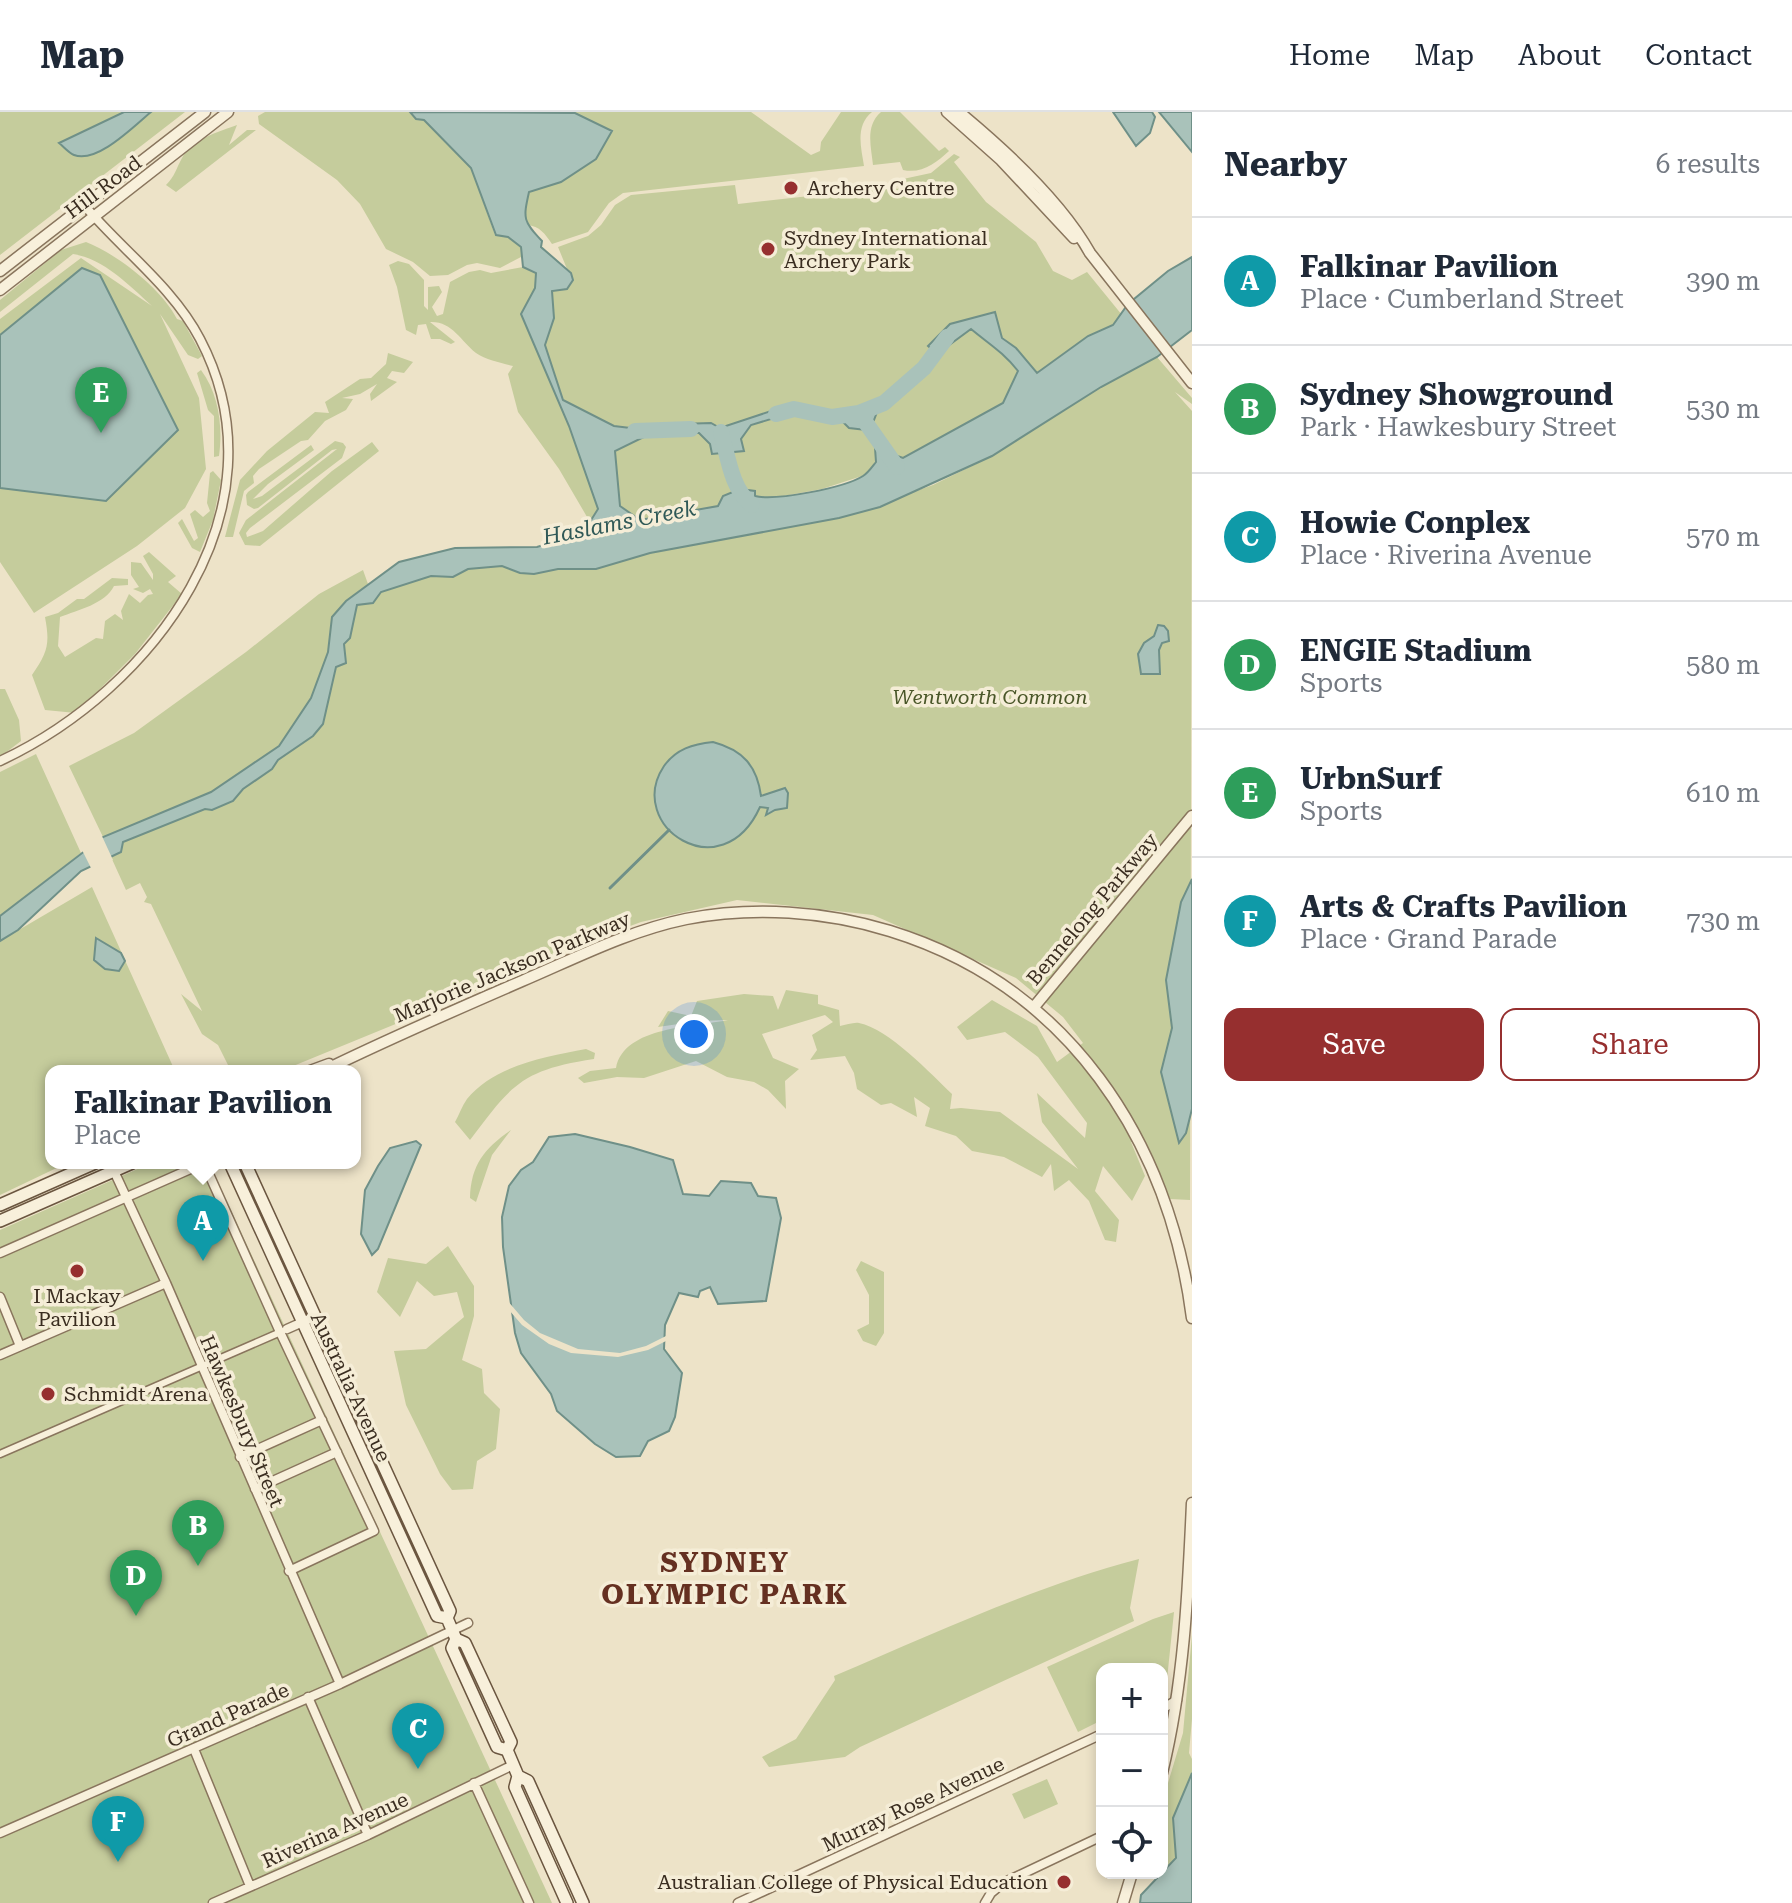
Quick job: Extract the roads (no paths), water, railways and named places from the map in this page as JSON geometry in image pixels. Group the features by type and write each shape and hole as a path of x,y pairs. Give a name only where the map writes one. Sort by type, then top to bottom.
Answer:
{"main road":[{"path":"0,1205 81,1169"},
{"path":"0,1221 108,1169"},
{"name":"Australia Avenue","path":"233,1169 437,1616 447,1618"},
{"name":"Australia Avenue","path":"248,1169 450,1611 447,1618 454,1635 465,1643 472,1657 511,1742 507,1750 516,1770 528,1781 583,1903"},
{"name":"Australia Avenue","path":"516,1770 515,1787 567,1903"}],"street":[{"name":"Hill Road","path":"0,271 205,112"},
{"name":"Hill Road","path":"0,290 228,112"},
{"path":"947,112 1001,160 1090,253 1192,383"},
{"path":"959,112 1024,172 1081,235 1090,253"},
{"path":"0,761 81,713 136,663 199,573 216,531 228,481 228,435 223,401 200,338 173,299 85,206"},
{"name":"Bennelong Parkway","path":"1192,816 1034,1007 1093,1068 1132,1126 1160,1188 1170,1219 1182,1261 1192,1318"},
{"name":"Marjorie Jackson Parkway","path":"335,1065 619,939 687,919 734,913 819,915 865,923 944,950 994,977 1034,1007"},
{"name":"Marjorie Jackson Parkway","path":"326,1065 368,1049"},
{"name":"Hawkesbury Street","path":"113,1169 166,1283 340,1684"},
{"path":"0,1253 190,1169"},
{"path":"207,1169 374,1531 289,1571"},
{"path":"0,1355 166,1283"},
{"path":"0,1297 20,1346"},
{"path":"0,1454 314,1317"},
{"path":"240,1457 322,1420"},
{"path":"255,1489 337,1452"},
{"path":"1168,1723 1177,1700 1189,1599 1192,1503"},
{"name":"Grand Parade","path":"0,1833 454,1635 468,1623"},
{"path":"308,1697 368,1835"},
{"path":"1168,1705 1177,1700"},
{"name":"Murray Rose Avenue","path":"738,1903 1100,1735"},
{"path":"194,1749 250,1886"},
{"name":"Riverina Avenue","path":"213,1903 368,1835 474,1783 516,1770"},
{"path":"474,1783 529,1903"},
{"path":"985,1903 1003,1883 1096,1839"},
{"path":"1123,1903 1130,1879"}],"water":[{"path":"124,112 151,112 115,142 93,154 74,155 59,143"},
{"name":"Haslams Creek","path":"410,112 575,113 612,131 596,159 561,182 529,192 525,214 531,229 542,241 541,247 571,273 573,280 567,289 552,291 554,318 545,345 563,400 614,426 656,431 615,451 620,506 640,520 718,506 723,496 740,489 755,491 755,496 778,497 854,481 876,462 875,448 903,458 1003,403 1018,371 971,329 937,354 928,346 950,324 995,312 1002,338 1016,348 1037,373 1088,336 1113,325 1128,304 1168,271 1192,257 1192,330 1157,357 1101,387 992,456 880,507 839,518 650,553 596,569 558,569 534,574 520,573 502,566 468,569 453,577 431,576 381,592 373,603 357,605 350,638 344,644 346,663 336,667 323,724 313,736 278,760 272,769 243,789 233,801 123,842 121,852 81,871 18,930 0,941 0,916 103,837 211,792 279,746 311,698 328,652 332,617 346,601 399,562 455,548 537,547 583,533 598,509 569,426 521,314 535,288 536,273 523,267 521,247 508,237 496,235 471,168 424,120 416,119"},
{"path":"1113,112 1152,112 1155,117 1150,133 1136,146"},
{"path":"1159,112 1192,112 1192,152"},
{"path":"82,268 100,275 178,430 106,501 0,488 0,335"},
{"path":"882,399 874,420 866,430 849,428 836,415"},
{"path":"786,406 794,409 791,413 751,425 741,439 744,451 712,454 710,444 699,433 669,433 679,424 711,423 720,428"},
{"path":"1158,625 1168,631 1169,641 1162,643 1159,650 1160,674 1141,674 1138,654 1144,643 1154,636"},
{"path":"713,742 733,750 747,761 756,776 761,796 785,788 788,793 787,808 766,815 768,808 760,807 743,832 723,844 702,847 683,840 667,827 657,810 655,788 664,766 674,755 692,746"},
{"path":"1192,879 1192,1109 1186,1133 1179,1143 1161,1072 1172,1028 1166,980 1181,902"},
{"path":"96,938 121,953 125,961 119,971 105,969 94,960"},
{"path":"575,1134 673,1160 683,1194 709,1196 721,1181 751,1183 758,1196 776,1198 781,1218 766,1301 718,1304 710,1287 700,1291 698,1297 679,1293 665,1325 664,1349 682,1373 675,1417 669,1431 648,1441 640,1456 616,1457 595,1444 557,1411 551,1394 521,1353 515,1333 503,1247 502,1217 509,1186 521,1170 533,1162 549,1137"},
{"path":"416,1141 421,1145 378,1249 372,1255 361,1234 365,1190 390,1148"},
{"path":"1192,1773 1192,1903 1140,1903 1141,1895 1156,1879 1168,1879 1168,1866 1176,1858 1173,1818"}],"waterway":[{"path":"776,414 794,409 832,417 859,413 884,403 924,368 947,337"},
{"path":"859,413 897,467"},
{"path":"635,431 691,429"},
{"path":"721,432 735,481 752,505"},
{"path":"610,888 669,830"}],"place":[{"name":"Archery Centre","path":"791,188"},
{"name":"Sydney International Archery Park","path":"768,249"},
{"name":"UrbnSurf","path":"101,433"},
{"name":"Falkinar Pavilion","path":"203,1261"},
{"name":"I Mackay Pavilion","path":"77,1271"},
{"name":"Schmidt Arena","path":"48,1394"},
{"name":"Sydney Showground","path":"198,1566"},
{"name":"ENGIE Stadium","path":"136,1616"},
{"name":"Howie Conplex","path":"418,1769"},
{"name":"Arts & Crafts Pavilion","path":"118,1862"},
{"name":"Australian College of Physical Education","path":"1064,1882"}],"district":[{"name":"SYDNEY OLYMPIC PARK","path":"725,1578"}],"park label":[{"name":"Wentworth Common","path":"990,697"}]}
